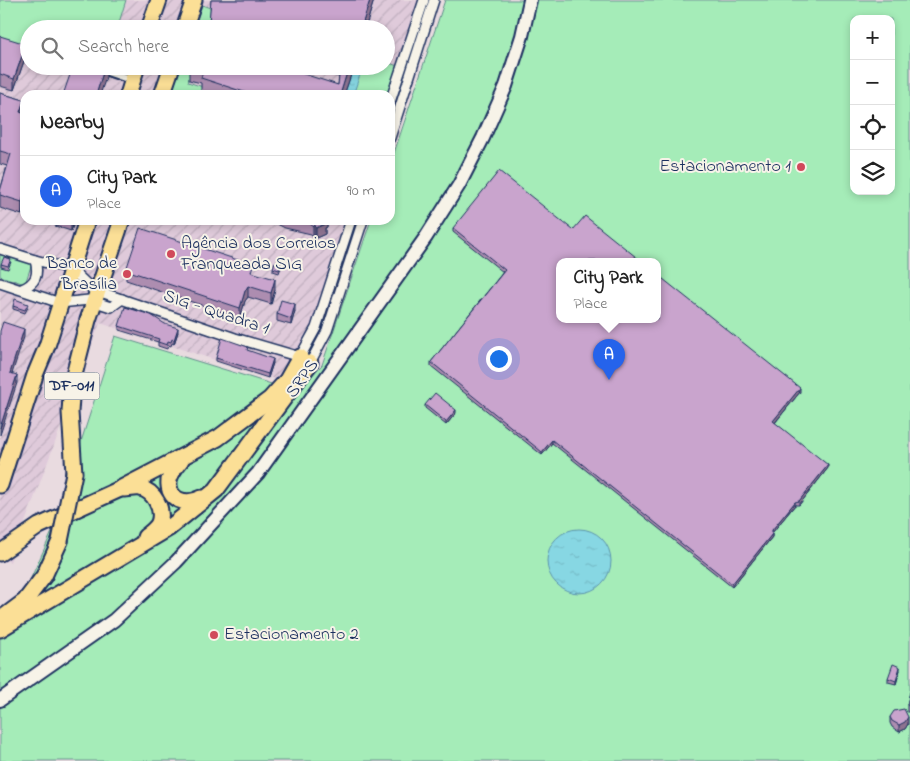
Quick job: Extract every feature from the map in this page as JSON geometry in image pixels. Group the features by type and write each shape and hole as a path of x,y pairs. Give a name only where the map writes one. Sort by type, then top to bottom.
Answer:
{"main road":[{"path":"152,20 159,0"},
{"path":"187,20 194,0"},
{"name":"SRPS","path":"0,700 114,620 176,562 258,473 426,237 459,185 500,101 518,50 528,15 530,0"},
{"path":"130,90 134,75"},
{"path":"164,90 169,75"},
{"name":"DF-011","path":"0,485 85,225"},
{"name":"DF-011","path":"0,620 25,602 44,576 60,541 74,473 70,412 72,383 88,320 120,225"},
{"path":"0,553 39,526 118,490 218,438 270,399 305,360"},
{"path":"118,557 169,528 216,490 305,360"},
{"path":"182,458 171,474 169,488 172,495 184,502 193,503 216,490"},
{"path":"0,628 78,584 154,530 159,523 160,515 153,496 148,491 138,488 118,490"}],"street":[{"path":"394,90 424,0"},
{"path":"395,122 434,0"},
{"path":"305,360 349,225"},
{"path":"305,360 321,345 330,323 361,225"},
{"path":"0,249 72,269 96,294 89,300 60,303 0,283"},
{"path":"22,289 34,282 37,271 35,260"},
{"name":"SIG - Quadra 1","path":"96,294 122,299 305,360"}],"shaded area":[{"path":"0,0 422,0 392,90 20,90 20,225 348,225 296,386 100,323 10,562 0,559"}],"green space":[{"path":"0,0 126,0 120,20 20,20 20,43 0,37"},
{"path":"445,0 910,0 910,761 0,761 0,636 8,628 52,532 115,336 278,386 303,385 322,365 369,225 395,225 395,150"},
{"path":"202,5 213,9 209,20 197,20"},
{"path":"395,65 398,66 391,90 342,90 347,75 395,75"},
{"path":"178,75 190,75 188,82 212,90 173,90"},
{"path":"0,253 32,263 25,284 0,276"}],"water":[{"path":"348,75 360,75 355,90 343,90"},
{"path":"579,529 597,534 602,538 606,543 611,561 606,579 602,584 597,588 579,593 561,588 556,584 552,579 547,561 552,543 556,538 561,534"}],"building":[{"path":"211,0 370,0 364,20 209,20"},
{"path":"0,36 20,42 20,62 14,79 0,74"},
{"path":"70,75 102,75 98,90 65,90"},
{"path":"202,75 307,75 338,85 339,75 346,75 342,90 238,90 201,78"},
{"path":"0,93 20,99 20,201 0,195 11,154 0,151"},
{"path":"499,171 573,230 585,216 637,258 556,258 556,323 661,323 661,277 800,388 773,421 828,465 799,501 795,502 772,530 772,534 732,584 552,440 542,452 431,362 505,270 453,228"},
{"path":"140,228 253,265 251,272 275,279 271,293 248,286 240,308 126,270"},
{"path":"4,257 11,259 8,266 1,264"},
{"path":"275,262 281,264 279,270 273,268"},
{"path":"15,299 28,304 25,310 13,306"},
{"path":"281,300 295,304 291,319 277,314"},
{"path":"125,307 151,315 165,324 178,328 174,340 168,341 167,345 158,342 159,339 119,326"},
{"path":"3,322 24,329 10,373 17,375 0,428 0,331"},
{"path":"222,338 248,347 247,350 273,359 268,374 216,358"},
{"path":"435,393 456,410 446,422 425,405"},
{"path":"893,664 900,667 896,681 888,678"},
{"path":"910,692 910,706 907,705"},
{"path":"904,709 908,717 905,722 899,725 892,721 890,717 894,711"}],"place":[{"name":"Estacionamento 1","path":"801,167"},
{"name":"Agência dos Correios Franqueada SIG","path":"171,254"},
{"name":"Banco de Brasília","path":"127,274"},
{"name":"City Park","path":"609,380"},
{"name":"Estacionamento 2","path":"214,635"}]}
